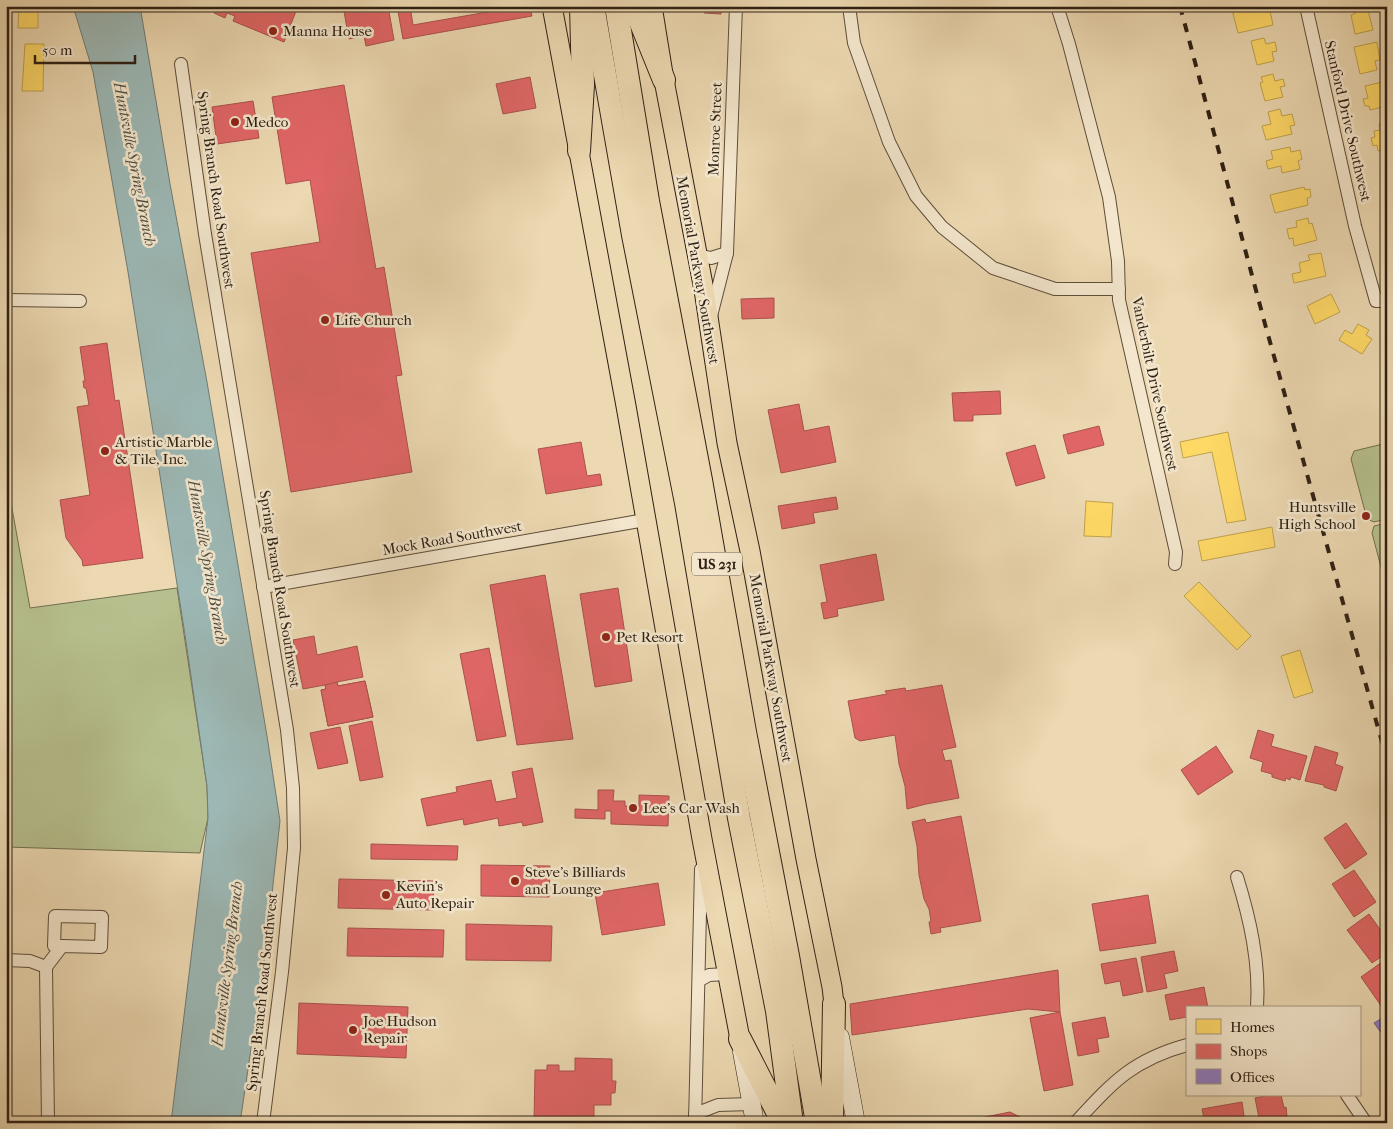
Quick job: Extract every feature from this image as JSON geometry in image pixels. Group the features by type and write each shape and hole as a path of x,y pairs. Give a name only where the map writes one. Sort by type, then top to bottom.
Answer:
{"highway":[{"path":"579,151 583,84 581,6"},
{"name":"US 231","path":"593,6 635,245 686,503 740,818 777,1010 792,1123"},
{"name":"US 231","path":"616,6 648,201 701,480 817,1123"},
{"path":"634,6 664,80"},
{"path":"832,1123 834,1004"},
{"path":"740,1039 783,1123"}],"main road":[{"path":"552,6 755,1123"},
{"name":"Memorial Parkway Southwest","path":"652,6 697,255 727,444 750,551 856,1123"}],"street":[{"name":"Monroe Street","path":"709,326 727,253 736,6"},
{"path":"849,6 854,43 889,142 916,196 942,227 992,268 1055,289 1119,288"},
{"name":"Vanderbilt Drive Southwest","path":"1057,6 1069,44 1109,197 1118,261 1121,309 1176,552 1175,564"},
{"name":"Stanford Drive Southwest","path":"1306,6 1355,226 1381,301"},
{"name":"Spring Branch Road Southwest","path":"181,64 205,234 287,730 293,788 294,848 282,972 263,1123"},
{"path":"697,255 711,258 727,253"},
{"path":"6,300 80,300"},
{"name":"Mock Road Southwest","path":"263,587 645,520"},
{"path":"695,1118 700,980 702,839"},
{"path":"1237,877 1252,933 1257,1006"},
{"path":"48,1123 46,967 62,946"},
{"path":"6,960 30,961 46,967"},
{"path":"700,980 709,975 727,974"},
{"path":"1075,1123 1106,1089 1131,1068 1147,1059 1186,1045"},
{"path":"1349,1096 1366,1123"},
{"path":"695,1118 718,1105 751,1104"}],"green space":[{"path":"1387,443 1387,519 1374,522 1367,519 1351,459 1354,451"},
{"path":"6,475 30,608 177,588 207,786 208,818 200,853 6,847"},
{"path":"1387,523 1387,590 1372,533 1374,526"}],"water":[{"name":"Huntsville Spring Branch","path":"73,6 140,6 170,184 207,382 280,821 266,948 240,1123 171,1123 208,818 207,786 128,272 93,72"}],"building: Homes":[{"path":"19,6 38,6 38,28 18,28"},
{"path":"1231,6 1269,6 1273,25 1238,33"},
{"path":"1367,6 1373,30 1355,34 1351,15 1356,13 1355,8"},
{"path":"1264,38 1266,44 1275,42 1277,51 1272,52 1274,61 1257,65 1251,41"},
{"path":"1377,42 1380,60 1375,61 1377,70 1360,74 1354,47"},
{"path":"25,44 44,44 43,91 22,91"},
{"path":"1273,74 1275,81 1283,79 1285,86 1280,87 1283,97 1265,101 1260,83 1263,82 1261,77"},
{"path":"1387,81 1387,106 1370,110 1369,106 1365,106 1363,99 1368,98 1365,86"},
{"path":"1280,109 1282,116 1292,114 1295,125 1290,126 1292,134 1266,140 1262,126 1271,124 1268,112"},
{"path":"1387,122 1387,149 1378,151 1377,145 1373,146 1371,138 1375,137 1374,131 1380,130 1379,124"},
{"path":"1290,147 1291,152 1300,150 1302,159 1298,161 1300,169 1282,173 1281,166 1268,169 1266,161 1273,159 1271,151"},
{"path":"1304,187 1305,190 1310,189 1311,197 1307,198 1308,205 1275,213 1270,195"},
{"path":"1308,218 1309,224 1312,223 1317,240 1294,246 1293,238 1289,239 1287,229 1297,227 1296,221"},
{"path":"1321,253 1326,276 1294,283 1292,274 1301,272 1299,263 1310,260 1308,255"},
{"path":"1331,294 1340,312 1315,324 1307,306"},
{"path":"1358,324 1369,330 1366,335 1372,339 1362,354 1339,340 1345,330 1352,334"},
{"path":"1228,432 1246,520 1227,523 1212,452 1183,458 1180,442"},
{"path":"1086,501 1113,503 1111,537 1084,536"},
{"path":"1272,527 1275,547 1202,561 1198,541"},
{"path":"1199,582 1251,636 1237,650 1184,596"},
{"path":"1300,650 1313,692 1294,698 1281,656"}],"building: Shops":[{"name":"Manna House","path":"217,6 232,6 238,9 238,6 298,6 284,42 233,21 235,16 227,13 225,18 214,13"},
{"path":"343,6 388,6 394,40 366,46 364,36 349,39"},
{"path":"397,6 410,6 413,25 522,6 530,6 532,16 403,39"},
{"path":"704,6 721,6 721,14 704,13"},
{"path":"530,77 536,108 503,114 496,84"},
{"path":"344,85 376,269 384,267 402,375 396,376 412,472 291,492 251,253 320,242 310,180 286,184 272,97"},
{"name":"Medco","path":"253,101 259,138 217,144 212,107"},
{"path":"774,298 774,318 742,319 741,299"},
{"name":"Artistic Marble & Tile, Inc.","path":"107,343 115,401 119,400 143,558 83,566 82,560 66,538 60,500 90,495 77,407 89,405 86,388 84,388 83,381 85,381 80,347"},
{"path":"1000,391 1001,414 973,415 973,421 954,421 952,393"},
{"path":"799,404 804,431 829,426 836,462 781,473 768,410"},
{"path":"1099,426 1104,445 1068,454 1063,435"},
{"path":"581,442 587,476 600,474 602,485 546,494 538,449"},
{"path":"1035,445 1045,478 1016,486 1006,453"},
{"path":"836,497 838,509 813,513 815,523 782,529 778,506"},
{"path":"876,554 884,600 837,609 838,616 824,619 821,603 827,602 820,565"},
{"path":"545,575 573,739 517,745 490,585"},
{"name":"Pet Resort","path":"618,588 632,681 595,687 580,594"},
{"path":"314,636 317,655 357,646 363,677 337,682 338,686 365,681 373,717 328,726 321,690 326,689 325,685 303,689 293,640"},
{"path":"489,648 506,736 477,741 460,654"},
{"path":"365,681 373,717 328,726 321,690 326,689 325,685 337,682 338,686"},
{"path":"942,685 956,747 942,750 945,761 951,760 959,798 907,809 905,786 899,764 895,735 860,741 855,738 848,701 887,694 885,691 905,688 906,691"},
{"path":"372,721 383,777 360,781 349,726"},
{"path":"340,727 348,763 318,769 310,733"},
{"path":"1258,730 1274,735 1271,746 1307,756 1300,780 1291,777 1290,780 1286,778 1285,781 1272,777 1272,774 1261,771 1263,762 1250,758"},
{"path":"1216,746 1233,772 1198,795 1181,770"},
{"path":"1315,746 1338,753 1335,764 1343,767 1336,791 1324,787 1324,785 1305,781"},
{"path":"532,768 543,822 523,826 522,822 499,826 498,818 464,825 463,819 427,826 421,799 457,792 456,787 491,780 496,802 517,798 512,772"},
{"name":"Lee's Car Wash","path":"598,790 614,790 613,801 625,801 625,806 639,807 639,795 669,796 668,826 611,824 611,811 605,811 605,819 575,818 575,809 598,810"},
{"path":"961,816 981,921 940,928 941,932 931,934 929,909 924,899 919,875 917,846 912,822 925,819 926,823"},
{"path":"1346,823 1367,854 1345,869 1324,838"},
{"path":"371,844 458,846 457,860 371,859"},
{"name":"Steve's Billiards and Lounge","path":"481,865 550,866 549,897 481,896"},
{"path":"1354,870 1376,902 1354,917 1332,884"},
{"name":"Kevin's Auto Repair","path":"339,879 434,881 433,910 338,908"},
{"path":"658,883 665,925 602,935 595,893"},
{"path":"1148,895 1156,943 1100,951 1092,904"},
{"path":"1369,914 1387,939 1387,953 1372,963 1347,930"},
{"path":"466,924 552,926 551,961 466,960"},
{"name":"Kevin's Auto Repair","path":"348,928 444,930 443,957 347,956"},
{"path":"1174,951 1178,971 1164,974 1167,988 1147,992 1141,957"},
{"path":"1136,958 1143,992 1123,996 1120,981 1105,984 1101,964"},
{"path":"1382,962 1387,969 1387,1008 1384,1010 1361,977"},
{"path":"1058,970 1060,1012 1028,1009 852,1035 850,1004"},
{"path":"1204,987 1208,1006 1186,1006 1186,1017 1170,1020 1165,995"},
{"name":"Joe Hudson Repair","path":"299,1003 408,1007 406,1058 297,1054"},
{"path":"1060,1012 1073,1085 1044,1091 1030,1018"},
{"path":"1105,1017 1109,1037 1097,1039 1099,1052 1078,1056 1072,1023"},
{"path":"575,1058 612,1059 612,1081 616,1081 615,1093 611,1093 611,1105 594,1105 594,1122 534,1121 535,1070 547,1070 547,1065 559,1065 559,1071 575,1071"},
{"path":"1281,1096 1284,1108 1286,1107 1286,1123 1260,1123 1255,1098"},
{"path":"1242,1102 1245,1123 1205,1123 1202,1109"},
{"path":"1010,1112 1022,1118 1020,1123 971,1123 970,1120"},
{"path":"1198,1118 1199,1123 1166,1123"}],"building: Offices":[{"path":"1387,1015 1387,1041 1374,1023"}],"railway":[{"path":"1180,6 1265,324 1387,760"}],"place":[{"name":"Manna House","path":"273,31"},
{"name":"Medco","path":"235,122"},
{"name":"Life Church","path":"325,320"},
{"name":"Artistic Marble & Tile, Inc.","path":"105,451"},
{"name":"Huntsville High School","path":"1366,516"},
{"name":"Pet Resort","path":"606,637"},
{"name":"Lee's Car Wash","path":"633,808"},
{"name":"Steve's Billiards and Lounge","path":"515,881"},
{"name":"Kevin's Auto Repair","path":"386,895"},
{"name":"Joe Hudson Repair","path":"353,1030"}]}
